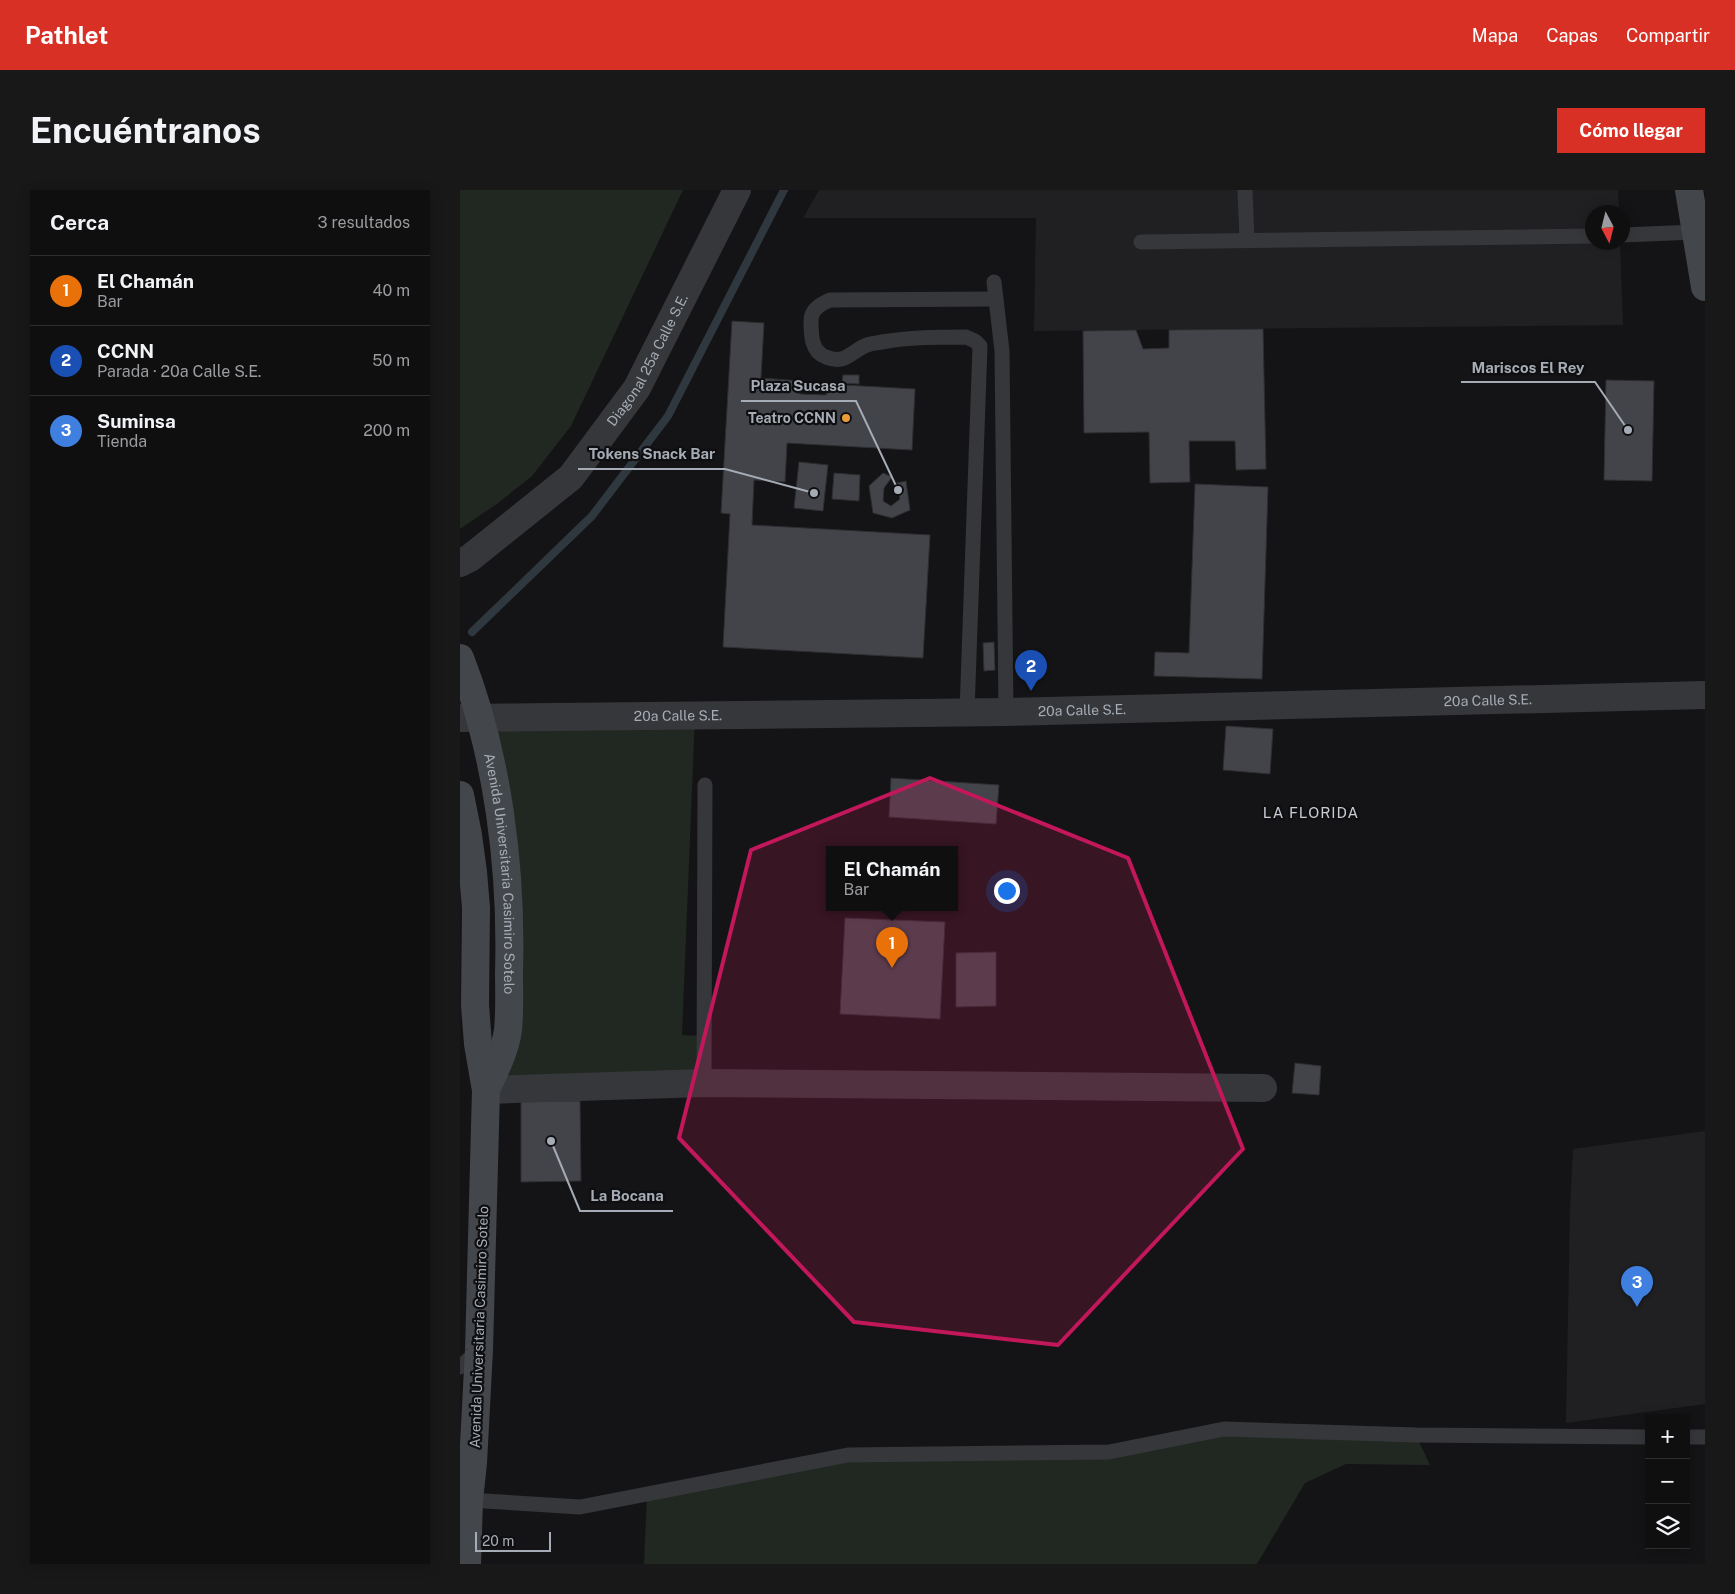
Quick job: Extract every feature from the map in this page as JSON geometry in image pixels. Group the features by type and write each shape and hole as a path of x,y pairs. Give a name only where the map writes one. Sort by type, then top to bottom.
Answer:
{"street":[{"name":"Diagonal 25a Calle S.E.","path":"460,563 470,558 572,478 637,388 738,190"},
{"path":"1690,190 1705,287"},
{"name":"Avenida Universitaria Casimiro Sotelo","path":"460,658 470,717 497,797 506,868 510,928 508,1029 503,1052 486,1090"},
{"name":"20a Calle S.E.","path":"470,717 550,718 1006,712 1705,696"},
{"name":"Avenida Universitaria Casimiro Sotelo","path":"460,795 464,836 473,872 468,930 478,1044 486,1090 470,1358 467,1564"},
{"path":"486,1090 704,1083 1263,1088"}],"lane":[{"path":"1245,190 1246,240"},
{"path":"1630,235 1696,232"},
{"path":"1141,242 1585,236"},
{"path":"994,282 1002,351 1006,712"},
{"path":"967,712 980,346 975,341 966,337 895,340 867,345 850,356 837,360 824,357 815,349 811,334 811,316 815,309 830,300 996,299"},
{"path":"704,1083 705,785"},
{"path":"469,1500 580,1507 848,1455 1109,1452 1224,1429 1416,1435 1645,1437"},
{"path":"1690,1437 1705,1437"}],"highlighted area":[{"path":"930,778 1128,858 1243,1149 1058,1345 854,1322 679,1138 751,850"}],"shaded area":[{"path":"460,190 683,190 571,426 532,476 498,503 460,529"},
{"path":"819,190 1618,190 1619,205 1585,205 1585,250 1620,250 1623,325 1034,331 1036,218 803,218"},
{"path":"695,715 682,1035 704,1036 704,1083 486,1090 508,1029 480,717"},
{"path":"1705,1131 1705,1404 1566,1423 1573,1149"},
{"path":"1224,1429 1416,1435 1430,1465 1346,1464 1305,1483 1257,1564 644,1564 647,1495 848,1455 1109,1452"}],"building":[{"path":"732,321 764,323 761,378 801,381 800,394 826,395 826,384 915,389 912,450 787,443 785,482 754,480 752,525 930,535 923,658 723,647 730,514 721,513"},
{"path":"1263,329 1266,469 1236,470 1235,441 1189,441 1190,482 1150,483 1149,432 1084,433 1083,331 1136,330 1143,349 1169,348 1169,330"},
{"path":"843,375 859,375 859,384 842,383"},
{"path":"1606,380 1654,381 1652,481 1604,480"},
{"path":"799,462 828,465 823,511 794,508"},
{"path":"834,473 860,475 859,501 832,499"},
{"path":"883,473 892,477 884,488 883,501 891,506 900,499 897,483 906,481 910,510 892,518 873,513 869,486"},
{"path":"1195,484 1268,487 1262,679 1154,676 1155,652 1189,653"},
{"path":"994,642 995,670 984,671 983,643"},
{"path":"1226,726 1273,729 1270,774 1223,770"},
{"path":"891,778 999,785 996,824 889,817"},
{"path":"845,918 945,922 940,1019 840,1014"},
{"path":"996,952 996,1006 956,1007 956,953"},
{"path":"1295,1063 1321,1066 1319,1095 1292,1093"},
{"path":"521,1101 580,1101 581,1181 521,1182"}],"waterway":[{"path":"472,632 592,516 668,416 784,190"}],"place":[{"name":"Teatro CCNN","path":"846,418"},
{"name":"Mariscos El Rey","path":"1628,430"},
{"name":"Plaza Sucasa","path":"898,490"},
{"name":"Tokens Snack Bar","path":"814,493"},
{"name":"CCNN","path":"1031,691"},
{"name":"El Chamán","path":"892,968"},
{"name":"La Bocana","path":"551,1141"},
{"name":"Suminsa","path":"1637,1307"}],"district":[{"name":"LA FLORIDA","path":"1311,813"}]}
